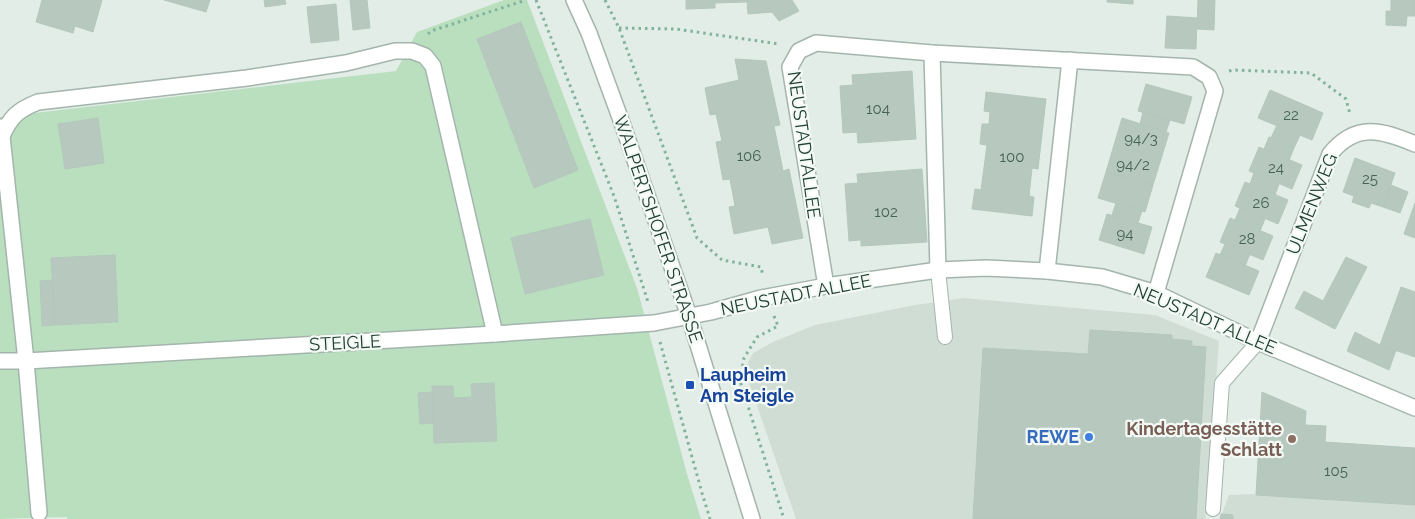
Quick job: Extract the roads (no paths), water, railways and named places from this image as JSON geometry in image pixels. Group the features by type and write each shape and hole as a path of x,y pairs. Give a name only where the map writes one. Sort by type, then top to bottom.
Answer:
{"street":[{"name":"WALPERTSHOFER STRASSE","path":"574,0 589,33 622,123 689,316 752,519"},
{"name":"NEUSTADTALLEE","path":"826,286 790,67 798,51 816,43 932,53 1193,67 1209,77 1215,91 1156,293"},
{"path":"39,513 26,361 2,156 1,128 21,110 38,102 246,78 346,63 395,51 412,51 425,56 433,66 495,334"},
{"path":"932,53 938,270"},
{"path":"1047,271 1070,60"},
{"name":"ULMENWEG","path":"1258,342 1330,154 1339,142 1355,134 1374,132 1390,134 1415,144"},
{"name":"NEUSTADT ALLEE","path":"689,316 768,297 826,286 938,270 986,268 1047,271 1102,277 1156,293 1258,342 1415,408"},
{"name":"STEIGLE","path":"0,361 495,334 654,323 689,316"}],"lane":[{"path":"938,270 945,337"},
{"path":"1213,509 1222,383 1258,342"}],"place":[{"name":"Laupheim Am Steigle","path":"690,385"},
{"name":"REWE","path":"1089,437"},
{"name":"Kindertagesstätte Schlatt","path":"1292,439"}]}
